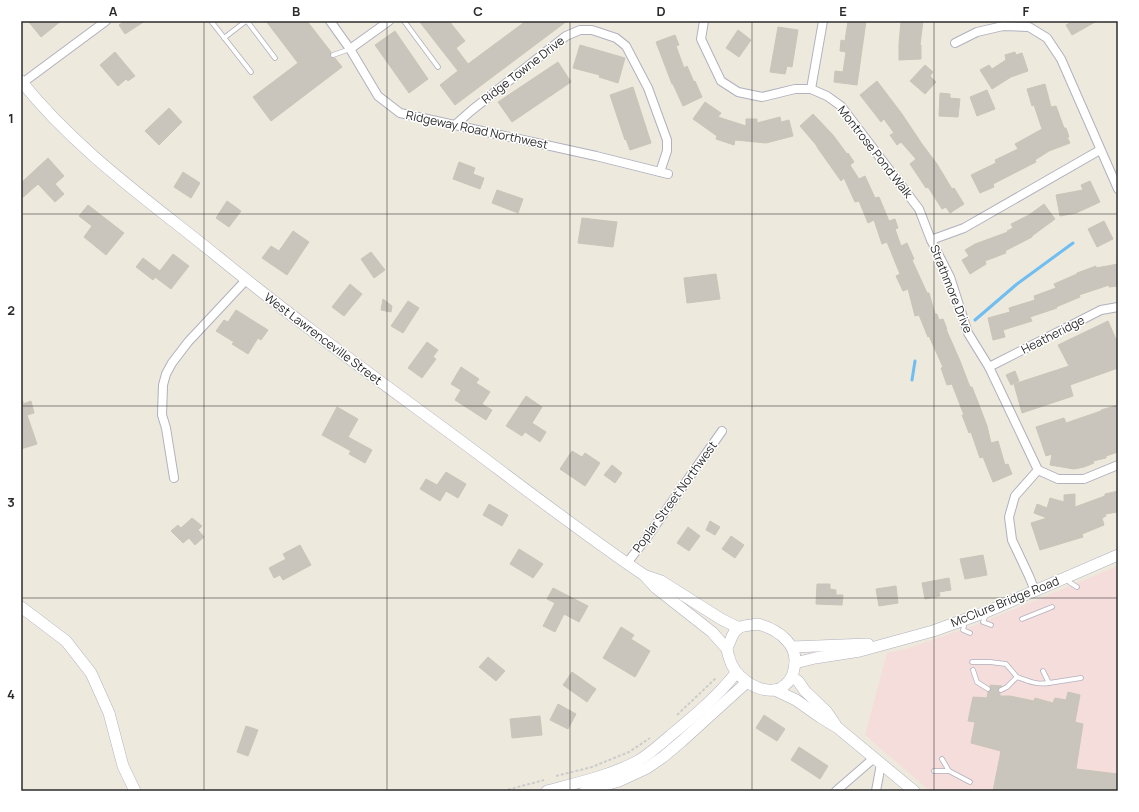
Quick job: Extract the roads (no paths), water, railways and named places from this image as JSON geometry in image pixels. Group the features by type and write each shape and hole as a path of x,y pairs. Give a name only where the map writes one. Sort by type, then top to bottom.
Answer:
{"street":[{"path":"22,83 106,21"},
{"name":"Ridgeway Road Northwest","path":"330,21 350,49 378,96 400,113 596,156 664,173"},
{"path":"350,49 389,21"},
{"name":"Montrose Pond Walk","path":"704,21 701,39 721,81 738,92 762,97 795,89 811,90 827,96 841,106 919,209 932,240"},
{"path":"811,90 823,21"},
{"path":"955,43 977,32 1003,26 1029,28 1047,38 1061,59 1118,189"},
{"name":"Ridge Towne Drive","path":"455,125 566,36 580,30 592,30 616,38 626,46 648,88 667,140 664,173"},
{"name":"West Lawrenceville Street","path":"22,83 57,121 105,167 341,354 644,575 656,588 712,632 727,649"},
{"name":"Strathmore Drive","path":"1038,470 989,367 968,333 950,277 932,240 964,228 1100,150"},
{"path":"174,478 166,428 162,415 163,385 166,374 172,363 188,342 246,280"},
{"name":"Heatheridge","path":"989,367 1102,310 1118,307"},
{"name":"Poplar Street Northwest","path":"627,563 645,540 722,430"},
{"path":"1035,591 1012,540 1009,517 1015,496 1038,470 1058,479 1084,479 1118,465"},
{"name":"McClure Bridge Road","path":"796,663 816,658 860,651 933,631 986,612 1118,555"},
{"name":"West Lawrenceville Street","path":"644,575 661,581 721,620 739,628"},
{"path":"21,607 66,641 91,672 109,713 123,766 135,791"},
{"path":"775,690 787,684 792,677 796,663 792,648 782,635 769,627 758,624 739,628 732,636 727,649 730,661 736,673 747,682 762,689 775,690 796,700 838,728 914,791"},
{"name":"McClure Bridge Road","path":"792,648 889,643"},
{"path":"547,791 620,770 638,761 650,753 703,708 736,673"},
{"path":"792,677 798,681 805,691 826,711 838,728"},
{"path":"585,791 619,781 647,768 663,758 747,682"},
{"path":"836,791 877,761"},
{"path":"876,791 877,761"}],"lane":[{"path":"211,21 251,72"},
{"path":"224,38 246,21 275,58"},
{"path":"404,21 438,67"},
{"path":"333,55 350,49"},
{"path":"1072,575 1068,582 1077,587"},
{"path":"1022,619 1052,607"},
{"path":"986,612 983,622 990,625"},
{"path":"966,619 963,630 970,633"},
{"path":"972,662 1006,664 1017,676 1032,683 1043,684 1081,678"},
{"path":"973,670 977,682 988,689"},
{"path":"1043,670 1049,683"},
{"path":"1001,690 1007,687 1017,676"},
{"path":"942,759 949,771"},
{"path":"934,771 949,771 970,782"}],"waterway":[{"path":"975,320 1017,284 1073,243"},
{"path":"912,380 915,361"}]}
